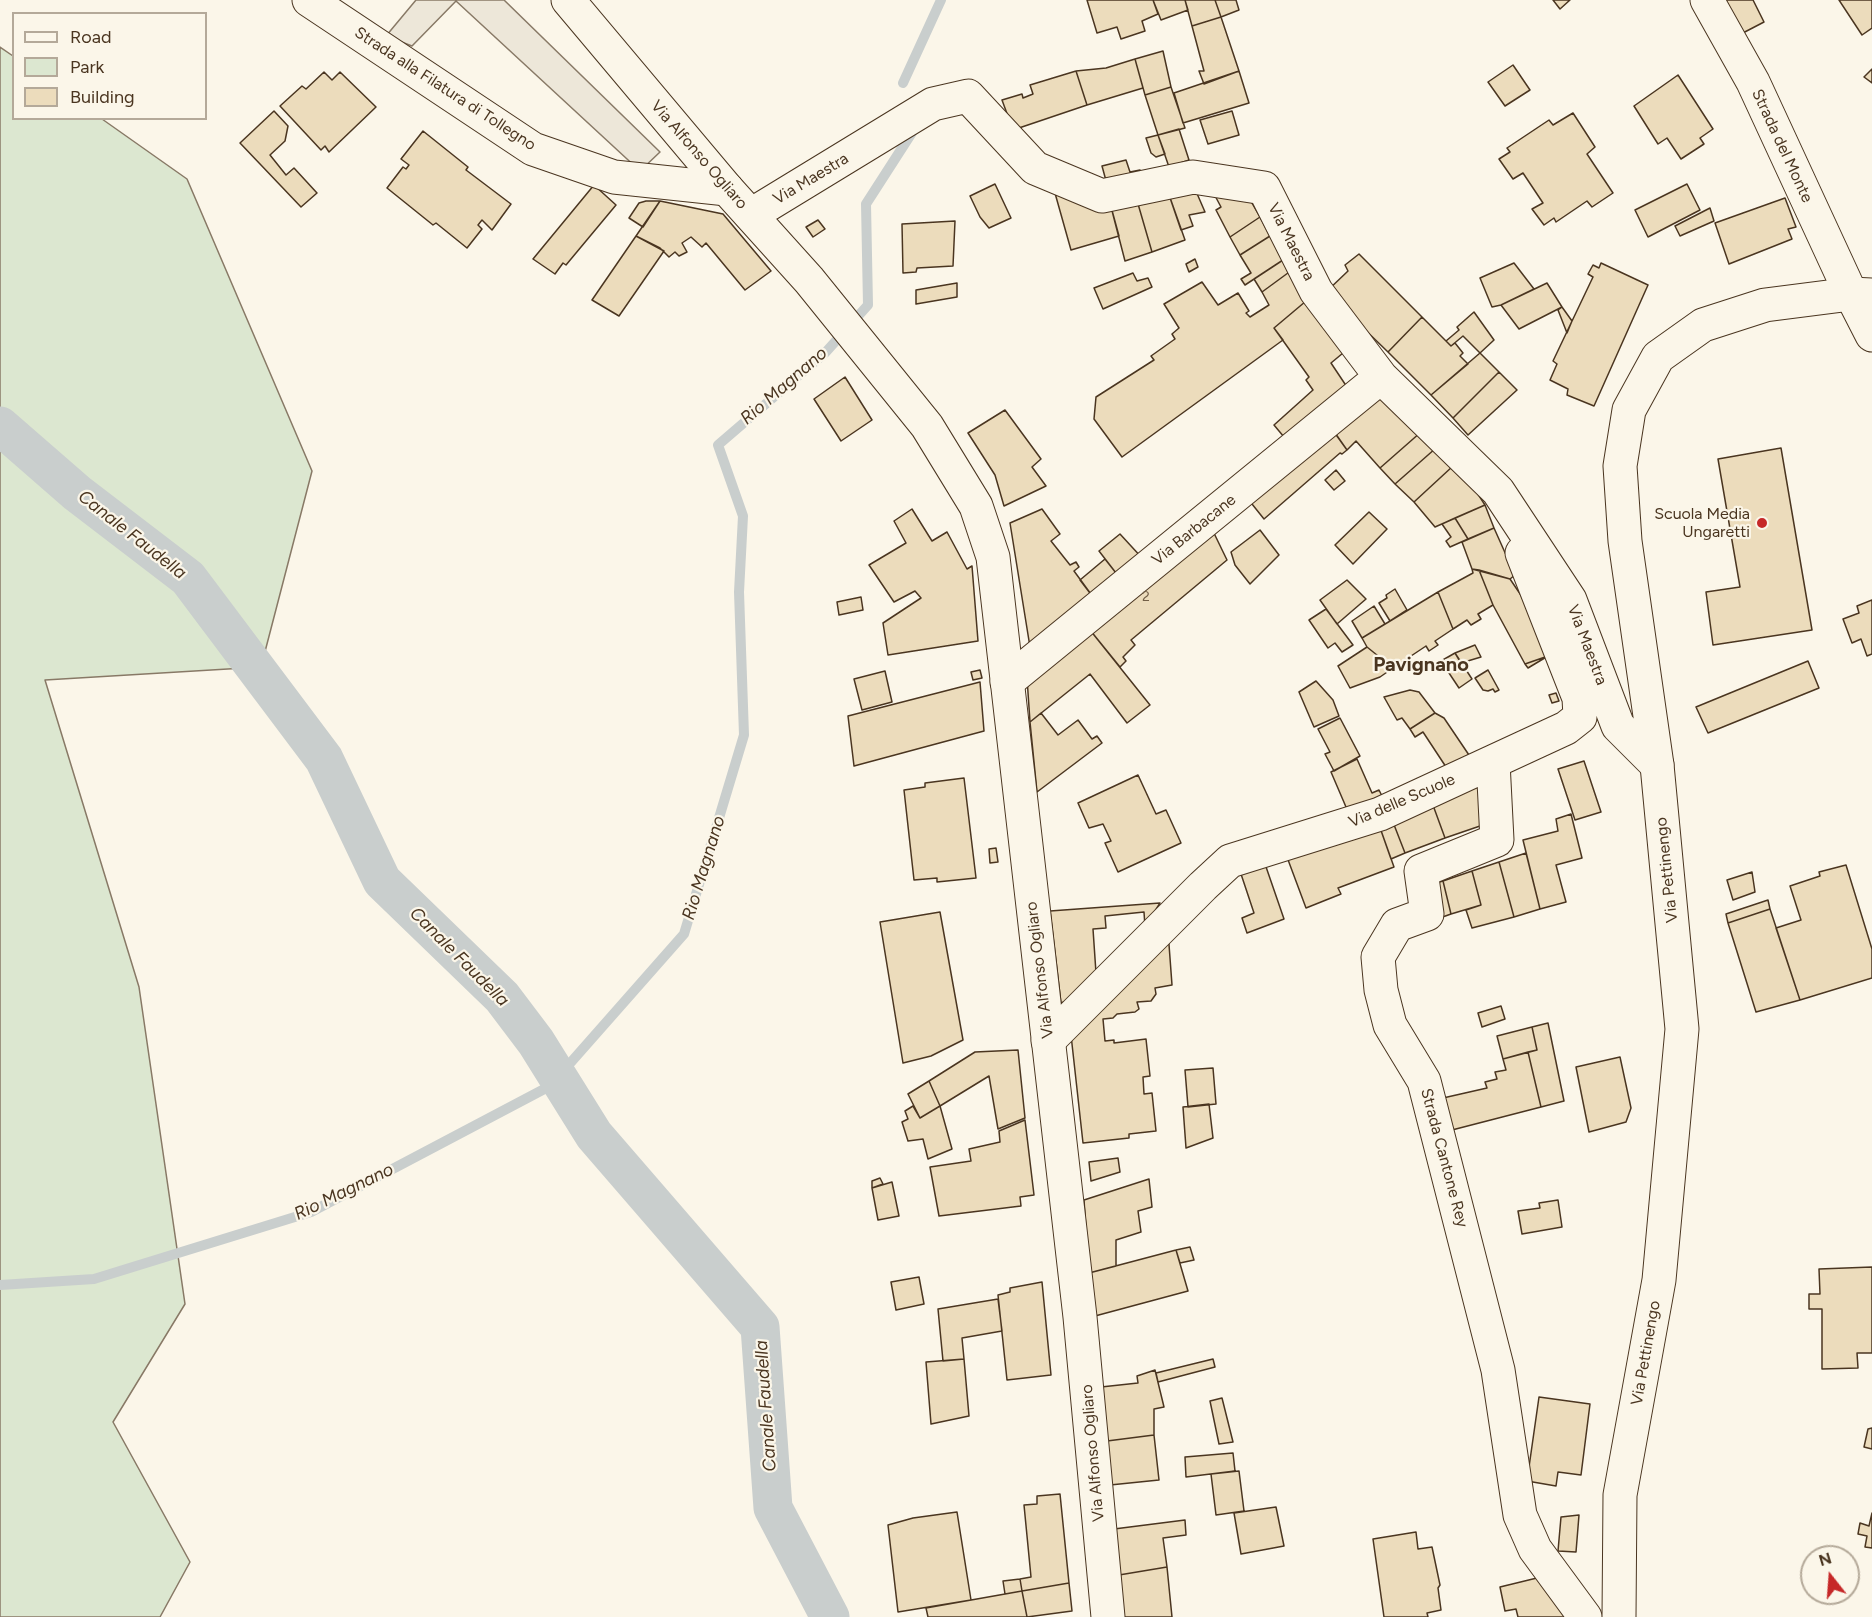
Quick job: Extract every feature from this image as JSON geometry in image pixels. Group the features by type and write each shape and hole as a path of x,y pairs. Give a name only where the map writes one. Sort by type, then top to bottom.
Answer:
{"street":[{"name":"Strada alla Filatura di Tollegno","path":"309,0 533,149 614,177 727,189"},
{"name":"Via Alfonso Ogliaro","path":"568,0 727,189 809,280 927,426 976,506 993,557 1081,1329 1108,1617"},
{"name":"Strada del Monte","path":"1707,0 1753,82 1861,295 1872,335"},
{"name":"Via Maestra","path":"751,216 933,104 968,96 1035,168 1102,196 1193,177 1264,188 1316,291 1381,377 1498,491 1570,600 1618,726 1657,765"},
{"name":"Via Pettinengo","path":"1619,1617 1620,1495 1659,1280 1682,1029 1657,765 1625,541 1620,466 1629,410 1658,357 1703,325 1765,304 1861,295"},
{"name":"Via Barbacane","path":"1006,682 1381,377"},
{"name":"Via delle Scuole","path":"1048,1041 1230,861 1380,814 1566,728 1580,717 1580,698 1498,491"},
{"name":"Strada Cantone Rey","path":"1493,762 1497,840 1421,871 1427,914 1397,925 1378,957 1381,990 1390,1025 1424,1081 1498,1370 1520,1515 1535,1549 1586,1617"}],"green space":[{"path":"0,47 12,55 12,120 103,120 187,179 312,471 261,667 45,680 139,987 185,1304 113,1422 190,1562 160,1617 0,1617"}],"shaded area":[{"path":"416,0 504,0 660,152 640,171 456,1 412,46 386,36"}],"building":[{"path":"1087,0 1153,0 1158,14 1142,21 1145,31 1121,39 1117,27 1097,33"},
{"path":"1153,0 1185,0 1188,10 1161,20"},
{"path":"1185,0 1215,0 1221,17 1192,26"},
{"path":"1215,0 1236,0 1239,10 1221,17"},
{"path":"1553,0 1570,0 1560,9"},
{"path":"1720,0 1753,0 1764,22 1739,35"},
{"path":"1839,0 1872,0 1872,28 1862,35"},
{"path":"1221,17 1239,71 1204,84 1199,71 1204,71 1192,26"},
{"path":"1163,51 1171,87 1145,95 1135,59"},
{"path":"1135,59 1143,88 1087,105 1076,71 1106,68"},
{"path":"1513,65 1530,90 1505,106 1488,82"},
{"path":"1872,69 1872,83 1864,77"},
{"path":"1076,71 1087,105 1013,130 1002,100 1022,94 1023,98 1033,94 1030,85"},
{"path":"1239,71 1249,103 1183,123 1174,93"},
{"path":"324,72 332,80 340,72 376,107 329,152 325,146 321,150 280,106 302,86 306,89"},
{"path":"1678,75 1713,129 1700,138 1704,144 1681,159 1667,138 1658,144 1634,106"},
{"path":"1171,87 1185,128 1158,135 1145,95"},
{"path":"274,111 288,126 285,141 270,155 286,175 294,168 317,193 301,207 240,143"},
{"path":"1232,111 1239,135 1208,144 1200,120"},
{"path":"1573,113 1595,147 1587,154 1613,193 1592,207 1587,201 1556,222 1554,218 1544,225 1532,209 1543,203 1523,173 1513,179 1499,159 1510,152 1507,148 1549,120 1553,125"},
{"path":"1179,129 1189,160 1169,167 1158,135"},
{"path":"423,131 468,167 466,170 511,204 492,230 482,220 478,225 482,229 467,248 436,223 433,225 387,188 403,167 406,169 409,165 401,159"},
{"path":"1158,135 1165,154 1156,157 1151,153 1146,138"},
{"path":"1126,160 1130,172 1140,170 1142,180 1108,188 1102,166"},
{"path":"1192,182 1205,212 1189,215 1193,226 1181,230 1167,189"},
{"path":"995,184 1011,218 989,228 980,217 970,196"},
{"path":"1687,184 1700,210 1648,237 1635,210"},
{"path":"594,185 616,205 566,265 563,263 555,274 533,259"},
{"path":"1053,186 1110,203 1119,236 1071,250"},
{"path":"1167,189 1185,240 1152,252 1136,197"},
{"path":"1245,191 1260,217 1230,237 1216,210 1221,207 1213,192"},
{"path":"1136,197 1152,252 1125,261 1110,203"},
{"path":"1785,198 1796,227 1788,229 1792,239 1729,264 1715,223"},
{"path":"660,201 643,227 629,218 639,203"},
{"path":"660,201 723,214 771,271 745,290 706,243 702,247 691,237 682,243 687,252 679,256 675,252 669,257 660,248 636,236"},
{"path":"1710,208 1714,221 1680,236 1675,226"},
{"path":"1260,217 1270,236 1240,255 1230,237"},
{"path":"818,220 825,229 813,237 806,227"},
{"path":"955,221 953,266 917,268 916,272 903,273 902,224"},
{"path":"636,236 664,251 619,316 592,300"},
{"path":"1270,236 1283,260 1245,285 1241,279 1251,273 1240,255"},
{"path":"1359,254 1422,317 1388,352 1326,292 1348,271 1345,265"},
{"path":"1195,259 1198,267 1189,272 1186,264"},
{"path":"1283,260 1292,270 1262,292 1254,279"},
{"path":"1514,263 1534,289 1492,307 1480,278"},
{"path":"1601,263 1648,285 1594,406 1567,395 1568,389 1550,380 1557,364 1553,361 1593,277 1588,274 1593,265 1599,268"},
{"path":"1292,270 1312,296 1274,328 1283,340 1122,457 1094,419 1096,397 1154,360 1151,356 1175,339 1172,334 1179,328 1164,304 1202,282 1218,305 1238,293 1250,317 1269,305 1262,292"},
{"path":"1133,273 1137,281 1148,278 1152,287 1103,309 1094,288"},
{"path":"957,283 957,297 916,304 916,290"},
{"path":"1547,283 1562,307 1519,329 1501,305"},
{"path":"1312,296 1349,348 1331,363 1349,390 1284,437 1274,425 1313,390 1306,380 1309,377 1274,328"},
{"path":"1562,307 1572,321 1567,333 1558,310"},
{"path":"1474,312 1494,340 1480,353 1463,336 1451,346 1446,341 1459,330 1457,327"},
{"path":"1422,317 1451,346 1455,343 1463,353 1460,356 1468,364 1431,395 1388,352"},
{"path":"1480,353 1499,372 1453,418 1431,395"},
{"path":"1499,372 1517,390 1468,435 1453,418"},
{"path":"845,377 872,420 841,441 814,399"},
{"path":"1386,392 1421,432 1380,468 1356,441 1347,450 1329,425"},
{"path":"1005,410 1041,459 1032,467 1046,486 1004,506 995,475 968,433"},
{"path":"1333,430 1347,450 1340,453 1264,519 1244,494"},
{"path":"1421,432 1436,448 1395,484 1380,468"},
{"path":"1436,448 1453,466 1414,502 1395,484"},
{"name":"Scuola Media Ungaretti","path":"1781,448 1812,630 1713,645 1706,592 1740,587 1718,459"},
{"path":"1453,466 1474,488 1485,505 1435,527 1414,502"},
{"path":"1336,470 1345,481 1334,490 1325,480"},
{"path":"1485,505 1494,528 1468,539 1455,518"},
{"path":"912,509 932,541 947,532 967,569 972,566 978,641 888,655 883,623 921,598 915,591 894,602 869,565 906,543 894,521"},
{"path":"1042,509 1060,534 1051,541 1070,565 1076,562 1079,567 1074,571 1096,601 1030,647 1010,523"},
{"path":"1369,512 1387,529 1353,564 1335,545"},
{"path":"1455,518 1468,539 1450,547 1446,541 1451,537 1442,524"},
{"path":"1211,527 1227,560 1131,640 1135,645 1123,657 1126,661 1120,667 1090,630"},
{"path":"1494,528 1515,575 1510,579 1472,569 1462,542"},
{"path":"1260,530 1279,555 1250,584 1235,565 1231,552"},
{"path":"1120,534 1143,559 1116,573 1099,551"},
{"path":"1105,559 1116,573 1096,601 1080,580"},
{"path":"1472,569 1479,570 1493,605 1478,614 1481,619 1471,625 1467,620 1453,629 1438,592 1473,573"},
{"path":"1479,570 1510,579 1533,613 1548,656 1525,664 1493,605"},
{"path":"1347,580 1366,599 1337,624 1320,600"},
{"path":"1395,589 1407,610 1390,621 1379,603"},
{"path":"1438,592 1453,629 1435,641 1438,645 1429,651 1426,646 1393,668 1367,647 1362,638"},
{"path":"861,597 863,610 839,615 837,602"},
{"path":"1872,600 1872,654 1867,656 1861,639 1852,643 1843,619 1859,613 1857,606"},
{"path":"1374,606 1385,624 1362,638 1352,621"},
{"path":"1326,609 1353,645 1342,652 1335,643 1328,648 1309,620"},
{"path":"1090,630 1150,705 1127,723 1090,674 1030,722 1027,678"},
{"path":"1475,645 1481,657 1461,663 1455,653"},
{"path":"1367,647 1393,668 1380,677 1350,688 1338,666"},
{"path":"1455,653 1472,679 1459,688 1441,661"},
{"path":"1548,656 1528,668 1525,664"},
{"path":"1808,661 1819,688 1708,733 1696,707"},
{"path":"980,670 982,678 973,680 971,672"},
{"path":"1488,670 1499,690 1495,692 1493,689 1483,690 1475,678"},
{"path":"885,671 892,702 862,710 854,679"},
{"path":"1316,681 1333,700 1339,716 1314,727 1299,692"},
{"path":"980,682 984,731 854,766 848,716"},
{"path":"1410,690 1419,692 1435,713 1410,729 1402,718 1397,720 1384,697"},
{"path":"1556,693 1559,701 1552,703 1549,695"},
{"path":"1041,713 1058,735 1078,720 1092,739 1097,736 1102,743 1037,792 1030,722"},
{"path":"1435,713 1444,718 1471,758 1448,770 1423,732 1415,737 1410,729"},
{"path":"1340,718 1360,756 1334,771 1325,754 1330,752 1318,729"},
{"path":"1357,759 1372,793 1379,790 1383,798 1349,814 1331,772"},
{"path":"1584,761 1601,812 1575,820 1558,769"},
{"path":"1479,774 1480,826 1445,838 1430,797"},
{"path":"1138,775 1156,814 1166,810 1181,843 1118,872 1105,843 1111,841 1103,824 1089,828 1078,803"},
{"path":"964,778 976,878 937,882 937,878 914,880 904,790 925,787 925,783"},
{"path":"1430,797 1445,838 1405,853 1391,817"},
{"path":"1571,814 1582,858 1556,865 1566,902 1540,909 1523,840 1558,831 1556,819"},
{"path":"1391,817 1405,853 1391,859 1378,822"},
{"path":"1378,822 1394,867 1338,888 1341,894 1306,908 1284,849"},
{"path":"996,848 998,862 990,863 989,849"},
{"path":"1526,853 1540,909 1514,917 1499,862"},
{"path":"1264,861 1284,919 1247,933 1242,918 1254,913 1240,871"},
{"path":"1499,862 1514,917 1472,928 1466,910 1481,905 1472,871"},
{"path":"1846,865 1872,949 1872,978 1800,1000 1776,928 1801,920 1790,886 1820,876 1819,872"},
{"path":"1472,871 1481,905 1451,914 1443,881"},
{"path":"1752,872 1755,892 1733,900 1727,880"},
{"path":"1443,881 1451,914 1437,919 1429,885"},
{"path":"1768,900 1770,909 1728,923 1726,914"},
{"path":"1160,903 1145,927 1144,912 1105,916 1106,928 1093,929 1096,973 1088,993 1061,1003 1050,911"},
{"path":"1770,909 1800,1000 1756,1012 1728,923"},
{"path":"940,912 963,1040 931,1056 903,1063 880,922"},
{"path":"1168,931 1172,985 1155,988 1156,994 1151,1001 1137,1002 1139,1009 1135,1012 1117,1014 1113,1018 1103,1019 1105,1041 1114,1040 1114,1043 1146,1039 1150,1076 1143,1077 1144,1094 1152,1093 1156,1131 1129,1134 1129,1138 1083,1143 1071,1035"},
{"path":"1501,1006 1505,1019 1482,1027 1478,1013"},
{"path":"1548,1023 1564,1101 1541,1107 1528,1052 1537,1050 1532,1027"},
{"path":"1532,1027 1537,1050 1503,1059 1497,1036"},
{"path":"1018,1050 1025,1118 998,1129 989,1076 940,1106 929,1081 975,1052"},
{"path":"1528,1052 1541,1107 1452,1130 1443,1098 1487,1088 1485,1082 1497,1079 1495,1072 1506,1070 1503,1059"},
{"path":"1620,1057 1631,1108 1626,1122 1589,1132 1576,1067"},
{"path":"1213,1068 1216,1104 1188,1107 1185,1070"},
{"path":"929,1081 940,1106 920,1118 908,1094"},
{"path":"1209,1104 1213,1138 1186,1148 1183,1107"},
{"path":"913,1106 920,1118 940,1106 952,1149 928,1159 923,1139 908,1141 902,1122 908,1119 905,1111"},
{"path":"1025,1120 1034,1195 1020,1197 1021,1206 939,1216 930,1167 971,1161 969,1149 1000,1142 999,1131"},
{"path":"1118,1158 1120,1172 1091,1181 1089,1162"},
{"path":"880,1178 883,1184 872,1188 872,1181"},
{"path":"1149,1179 1152,1207 1138,1211 1141,1232 1116,1240 1116,1266 1089,1273 1084,1200"},
{"path":"892,1182 899,1216 878,1220 872,1188"},
{"path":"1558,1200 1562,1227 1522,1234 1518,1211 1540,1208 1539,1203"},
{"path":"1190,1247 1194,1260 1180,1263 1176,1250"},
{"path":"1176,1250 1188,1291 1095,1316 1089,1273"},
{"path":"1872,1267 1872,1353 1857,1353 1858,1368 1822,1369 1822,1309 1809,1309 1809,1294 1820,1294 1819,1269"},
{"path":"919,1277 924,1304 896,1310 891,1282"},
{"path":"1042,1282 1051,1375 1007,1380 998,1295 1010,1292 1010,1288"},
{"path":"998,1299 1002,1331 962,1338 964,1359 943,1361 938,1309"},
{"path":"964,1359 969,1416 931,1424 926,1362"},
{"path":"1213,1359 1215,1367 1158,1382 1156,1373"},
{"path":"1155,1370 1164,1407 1154,1409 1154,1435 1107,1441 1101,1387 1138,1383 1137,1376"},
{"path":"1539,1397 1590,1404 1581,1475 1558,1472 1556,1486 1527,1481"},
{"path":"1222,1398 1233,1442 1219,1444 1210,1401"},
{"path":"1872,1428 1872,1449 1864,1447 1868,1429"},
{"path":"1154,1435 1159,1480 1110,1485 1107,1441"},
{"path":"1233,1453 1235,1471 1186,1477 1185,1457"},
{"path":"1239,1471 1244,1511 1216,1515 1211,1474"},
{"path":"1060,1494 1069,1583 1022,1591 1020,1579 1031,1577 1024,1505 1037,1504 1037,1496"},
{"path":"1276,1507 1284,1546 1241,1554 1234,1513"},
{"path":"957,1512 971,1600 898,1612 888,1525 913,1518"},
{"path":"1872,1513 1872,1548 1865,1547 1867,1536 1858,1534 1860,1523 1869,1526"},
{"path":"1579,1515 1576,1552 1558,1551 1561,1517"},
{"path":"1185,1520 1186,1535 1163,1538 1167,1567 1119,1575 1114,1529"},
{"path":"1416,1532 1418,1549 1432,1547 1440,1585 1438,1588 1441,1610 1427,1613 1428,1617 1384,1617 1373,1539"},
{"path":"1167,1567 1172,1617 1123,1617 1119,1575"},
{"path":"1541,1577 1570,1617 1518,1617 1516,1609 1505,1611 1500,1587"},
{"path":"1020,1579 1022,1591 1005,1594 1003,1581"},
{"path":"1069,1583 1072,1611 1027,1617 1022,1591"},
{"path":"1022,1591 1027,1617 928,1617 926,1608"}],"waterway":[{"name":"Rio Magnano","path":"903,83 941,0"},
{"name":"Rio Magnano","path":"0,1285 94,1279 311,1212 550,1086 684,934 744,735 739,592 743,516 718,445 825,353 868,305 866,204 913,131"},
{"name":"Canale Faudella","path":"0,426 77,493 188,578 324,759 382,881 502,997 536,1042 594,1135 760,1327 773,1508 830,1617"}],"place":[{"name":"Scuola Media Ungaretti","path":"1762,523"}],"district":[{"name":"Pavignano","path":"1421,665"}]}
